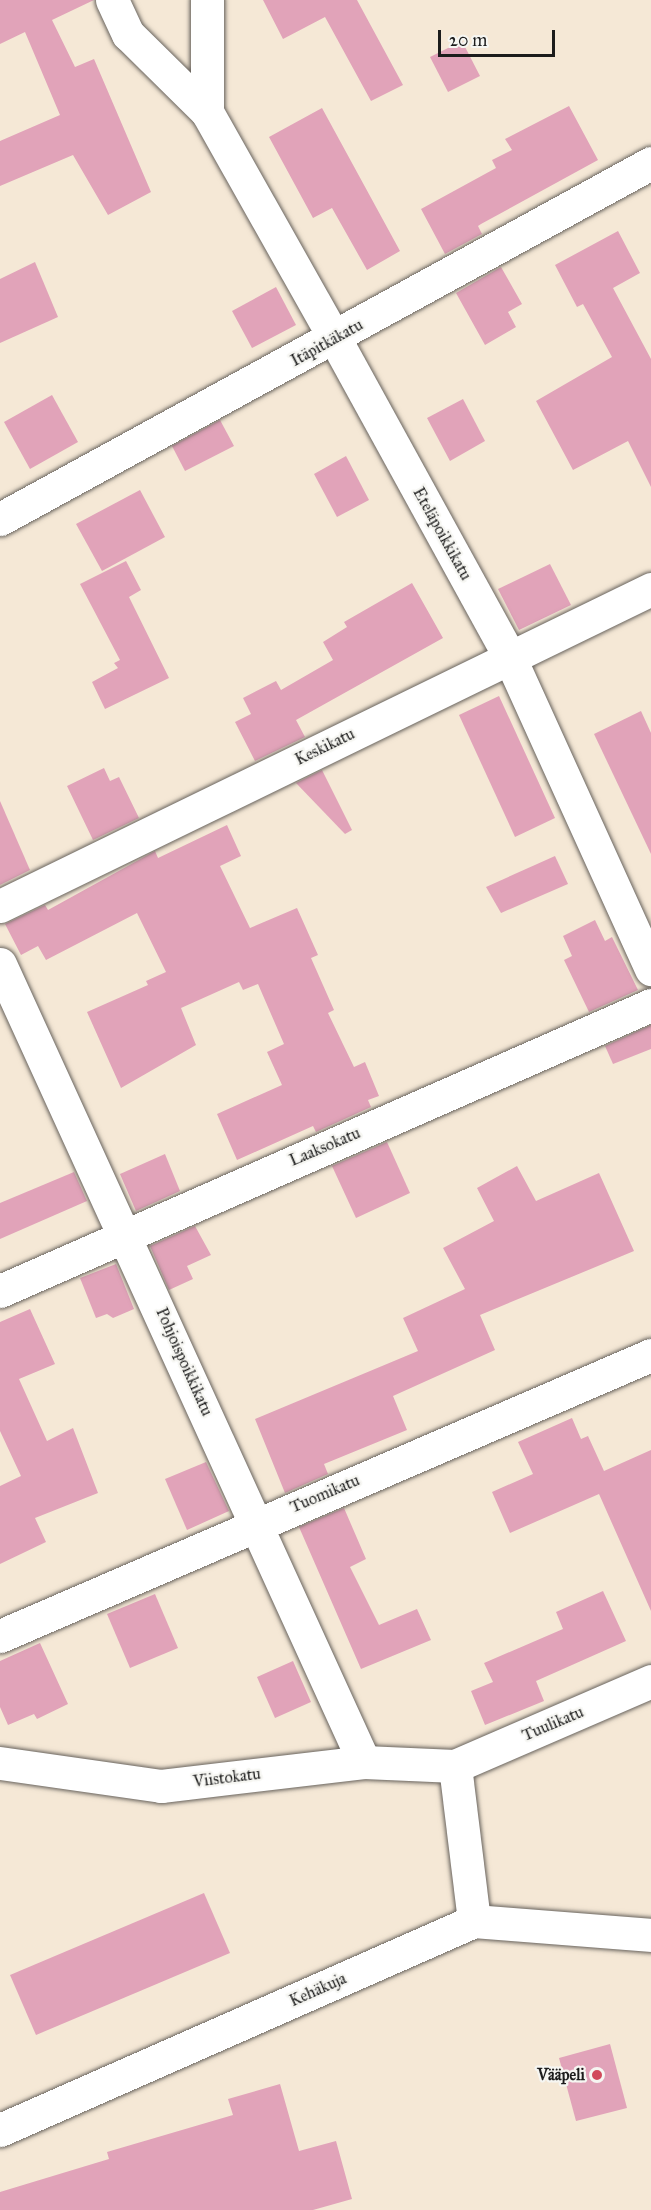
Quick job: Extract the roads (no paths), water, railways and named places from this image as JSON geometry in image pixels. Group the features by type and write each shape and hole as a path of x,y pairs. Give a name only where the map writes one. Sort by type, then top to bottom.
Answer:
{"street":[{"name":"Eteläpoikkikatu","path":"112,0 128,34 207,112 335,339 509,656 651,969"},
{"name":"Eteläpoikkikatu","path":"207,0 207,112"},
{"name":"Itäpitkäkatu","path":"0,519 335,339 651,163"},
{"name":"Keskikatu","path":"0,906 509,656 651,589"},
{"name":"Pohjoispoikkikatu","path":"0,963 257,1522 363,1762"},
{"name":"Laaksokatu","path":"0,1291 125,1234 651,1005"},
{"name":"Tuomikatu","path":"0,1636 257,1522 651,1355"},
{"name":"Tuulikatu","path":"455,1766 651,1682"},
{"name":"Viistokatu","path":"0,1763 160,1786 363,1762 455,1766"},
{"path":"455,1766 474,1921"},
{"name":"Kehäkuja","path":"0,2130 474,1921 651,1935"}],"place":[{"name":"Vääpeli","path":"597,2075"}]}
